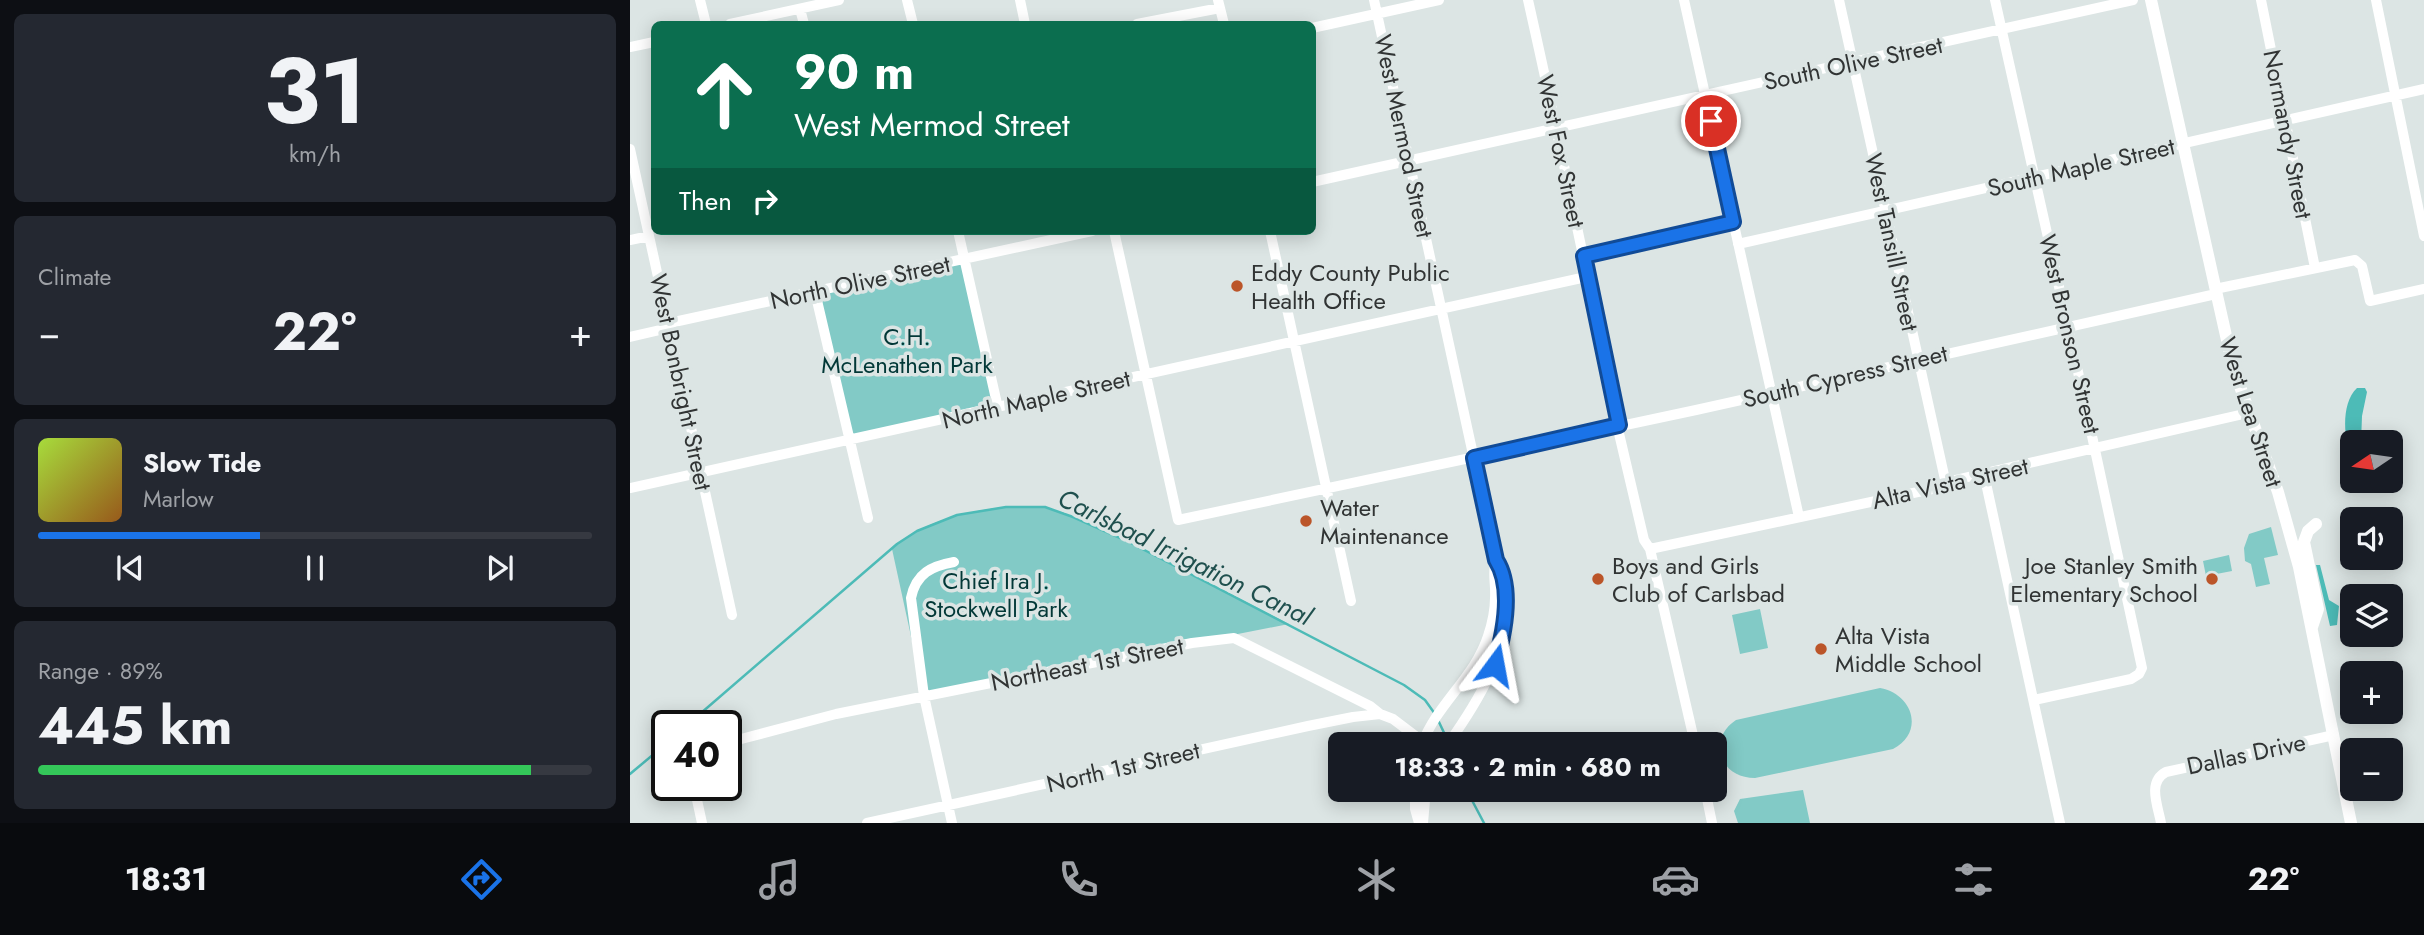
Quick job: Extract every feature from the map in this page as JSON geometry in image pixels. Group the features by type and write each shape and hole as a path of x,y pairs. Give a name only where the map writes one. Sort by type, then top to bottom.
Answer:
{"main road":[{"name":"West Lea Street","path":"2151,0 2233,367 2285,514 2312,627 2351,823"},
{"path":"2312,627 2318,609 2304,542 2308,531 2316,524"}],"street":[{"path":"700,0 705,21"},
{"path":"744,21 839,0"},
{"path":"907,0 912,21"},
{"path":"1020,0 1024,21"},
{"name":"West Mermod Street","path":"1374,0 1496,560"},
{"path":"1316,27 1439,0"},
{"name":"West Fox Street","path":"1528,0 1643,540 1650,549 1692,732"},
{"path":"1684,0 1799,517"},
{"name":"West Tansill Street","path":"1839,0 1946,484"},
{"name":"West Bronson Street","path":"1996,0 2142,668 2139,674 2131,679 2034,700"},
{"name":"South Olive Street","path":"1409,160 2133,0"},
{"name":"Normandy Street","path":"2261,0 2315,268"},
{"path":"2376,0 2424,236"},
{"path":"1149,21 1219,4 1223,21"},
{"path":"800,9 803,21"},
{"path":"630,47 651,43"},
{"name":"South Maple Street","path":"1738,244 2424,89"},
{"name":"West Bonbright Street","path":"630,149 732,615"},
{"path":"1316,181 1409,160"},
{"path":"1584,256 1733,222"},
{"path":"959,235 998,408"},
{"name":"North Olive Street","path":"630,337 815,292 1074,235"},
{"path":"1115,235 1146,374"},
{"path":"1271,235 1351,601"},
{"path":"630,240 649,236"},
{"name":"South Cypress Street","path":"1146,374 1178,520 1771,393 2349,260 2359,262 2363,269 2370,301 2424,289"},
{"path":"1442,310 1586,277"},
{"path":"815,292 868,519"},
{"name":"North Maple Street","path":"630,488 1442,310"},
{"name":"Alta Vista Street","path":"1650,549 1932,489 1984,474 2248,413"},
{"path":"1984,474 2060,823"},
{"path":"1428,732 1442,708 1475,663 1488,636 1494,607 1493,571 1496,560"},
{"path":"1456,732 1480,696 1499,651 1505,618 1505,594 1502,570 1496,560"},
{"path":"952,823 924,696 912,616 912,593 925,571 954,562"},
{"name":"Northeast 1st Street","path":"742,738 793,724 924,696 1192,643 1231,638 1260,649 1370,706 1412,732"},
{"name":"North 1st Street","path":"867,823 1308,726 1380,714"},
{"name":"Dallas Drive","path":"2161,823 2154,787 2159,775 2205,762 2334,735"},
{"path":"697,801 702,823"},
{"path":"1415,802 1421,823"},
{"path":"1421,823 1424,802"},
{"path":"1708,802 1712,823"}],"green space":[{"name":"C.H. McLenathen Park","path":"964,259 998,408 850,440 815,292"},
{"name":"Chief Ira J. Stockwell Park","path":"1006,507 1045,507 1073,517 1127,541 1289,624 924,696 892,549 931,524 976,511"},
{"path":"2271,527 2278,555 2264,558 2270,584 2256,587 2251,564 2245,561 2244,548 2249,534"},
{"path":"2229,555 2232,571 2206,576 2203,561"},
{"path":"1760,609 1768,648 1740,654 1732,615"},
{"path":"1880,688 1891,692 1907,705 1912,724 1903,742 1893,749 1755,778 1733,772 1727,766 1727,732 1725,732 1736,720"},
{"path":"1803,790 1810,823 1738,823 1734,811 1740,799"}],"shaded area":[{"path":"2357,388 2365,388 2367,392 2361,430 2346,430 2346,413"},
{"path":"2316,565 2320,565 2329,600 2339,606 2337,625 2330,626"}],"waterway":[{"name":"Carlsbad Irrigation Canal","path":"705,710 897,544 917,531 957,515 1006,507 1045,507 1127,541 1404,685 1425,700 1435,714"},
{"name":"Carlsbad Irrigation Canal","path":"1438,720 1444,732"},
{"name":"Carlsbad Irrigation Canal","path":"630,774 651,756"},
{"name":"Carlsbad Irrigation Canal","path":"1473,802 1484,823"}],"place":[{"name":"Eddy County Public Health Office","path":"1237,286"},
{"name":"Water Maintenance","path":"1306,521"},
{"name":"Boys and Girls Club of Carlsbad","path":"1598,579"},
{"name":"Joe Stanley Smith Elementary School","path":"2212,579"},
{"name":"Alta Vista Middle School","path":"1821,649"}],"route":[{"path":"1495,665 1503,632 1504,580 1496,560 1474,458 1619,425 1586,277 1584,256 1733,222 1711,121"}]}
